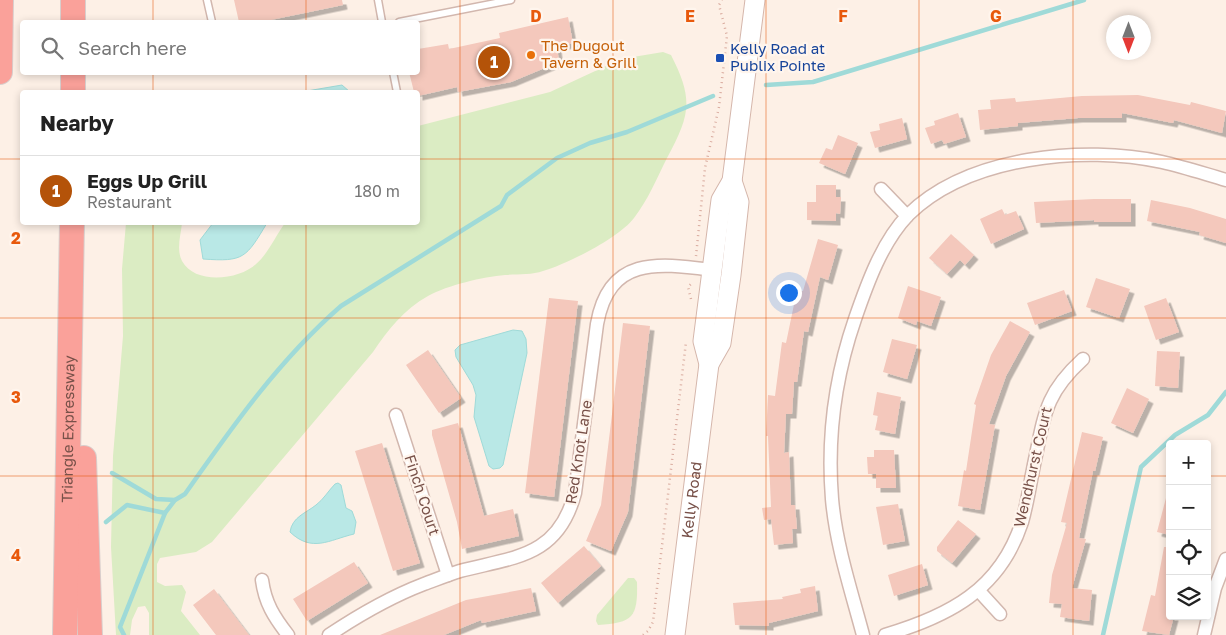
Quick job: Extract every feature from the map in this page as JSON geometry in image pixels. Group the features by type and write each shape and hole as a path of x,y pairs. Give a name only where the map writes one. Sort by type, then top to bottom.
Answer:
{"highway":[{"path":"0,72 1,0"},
{"path":"73,0 73,20"},
{"path":"73,75 73,90"},
{"name":"Triangle Expressway","path":"65,635 72,225"},
{"path":"71,370 82,408 90,635"}],"main road":[{"name":"Kelly Road","path":"675,635 709,364 703,341 721,200 732,181 755,0"},
{"name":"Kelly Road","path":"709,364 721,343 731,275 740,202 732,181"}],"street":[{"path":"863,635 836,526 831,474 833,415 838,380 846,346 866,286 890,241 907,216 941,191 972,176 1001,167 1054,157 1109,155 1136,158 1162,162 1226,180"},
{"path":"882,189 907,216"},
{"name":"Red Knot Lane","path":"329,635 382,603 448,575 517,558 538,548 559,529 569,512 577,483 599,312 604,297 611,286 628,272 651,265 712,270"},
{"name":"Wendhurst Court","path":"885,635 915,626 951,611 979,591 1002,562 1018,531 1050,397 1066,374 1083,359"},
{"name":"Finch Court","path":"396,416 448,575"},
{"path":"1204,635 1215,588 1226,559"},
{"path":"262,580 270,612 288,635"},
{"path":"979,591 1000,614"}],"lane":[{"path":"207,0 212,20"},
{"path":"378,0 382,20"},
{"path":"409,20 511,0"},
{"path":"394,75 397,90"}],"path":[{"path":"696,254 705,168 719,107 727,36 719,5 722,0"},
{"path":"690,306 688,287 693,283"},
{"path":"643,635 648,631 653,622 687,335"}],"green space":[{"path":"663,52 671,55 686,96 686,107 681,130 648,196 627,226 605,242 553,268 534,273 496,276 466,282 436,292 411,307 391,328 373,352 212,542 196,552 160,558 157,564 157,582 165,586 182,585 186,592 181,611 200,635 149,635 149,613 145,606 138,607 132,620 130,635 116,635 111,547 113,456 123,336 122,269 126,225 182,225 179,247 182,261 188,269 197,274 217,278 239,274 256,264 268,250 284,225 420,225 420,125 550,92 621,59"},
{"path":"628,578 634,578 637,582 636,603 631,616 619,622 598,625 596,621 597,615"}],"water":[{"path":"342,85 348,90 313,90"},
{"path":"211,225 266,225 248,251 236,258 227,260 203,259 200,240"},
{"path":"513,330 522,331 526,339 527,353 503,465 500,468 493,469 489,466 474,417 476,395 473,385 456,357 455,350 460,345"},
{"path":"338,483 341,485 346,508 352,511 356,522 354,534 329,542 313,543 306,542 290,532 296,519 319,503"}],"building":[{"path":"234,0 342,0 343,5 271,20 239,20"},
{"path":"568,17 573,43 557,47 559,62 511,82 458,92 457,87 420,96 420,90 414,90 410,75 420,75 420,49 448,44 449,49 500,38 499,33"},
{"path":"1138,95 1190,105 1191,102 1226,111 1222,133 1174,120 1173,123 1122,113 1122,118 1078,118 1018,123 1018,126 980,130 978,110 991,109 990,100 1015,98 1016,102 1082,96"},
{"path":"958,113 966,137 944,144 942,140 931,144 925,128 935,125 934,121"},
{"path":"902,118 907,139 875,148 870,132 880,130 879,124"},
{"path":"838,135 858,143 845,174 819,163 826,148 832,150"},
{"path":"816,185 836,185 836,197 841,197 840,214 836,213 836,221 807,220 807,202 816,202"},
{"path":"1131,199 1131,222 1094,222 1094,220 1036,223 1034,202"},
{"path":"1151,200 1190,208 1226,219 1226,243 1199,235 1200,232 1147,221"},
{"path":"1002,209 1005,215 1016,211 1024,229 991,244 980,219"},
{"path":"951,234 974,255 965,265 960,260 947,274 929,258"},
{"path":"818,239 838,245 828,280 820,277 808,332 804,331 797,382 794,382 792,414 786,414 784,453 789,452 791,505 795,505 797,529 792,529 793,543 774,545 771,519 764,520 762,508 771,507 768,436 766,436 768,395 775,396 782,342 786,343 797,290 803,291"},
{"path":"1096,278 1130,289 1119,318 1086,307"},
{"path":"908,286 941,297 931,326 917,321 916,325 898,318"},
{"path":"1064,290 1072,311 1035,325 1027,303"},
{"path":"549,298 578,301 554,497 525,493"},
{"path":"1166,298 1179,332 1156,340 1144,306"},
{"path":"1010,321 1030,332 1006,376 989,424 995,425 980,510 958,506 964,470 966,471 976,405 974,404 991,355"},
{"path":"623,323 650,326 628,512 611,551 586,541 601,505"},
{"path":"892,339 917,345 907,379 883,372"},
{"path":"428,350 461,398 439,413 406,365"},
{"path":"1157,351 1180,352 1178,388 1155,386"},
{"path":"1127,388 1149,399 1133,433 1111,423"},
{"path":"877,392 901,397 895,434 875,430 878,416 873,415"},
{"path":"458,423 484,516 513,509 519,536 462,549 457,522 432,435 432,430"},
{"path":"1082,432 1103,437 1095,471 1093,471 1079,538 1086,539 1072,588 1092,590 1089,621 1060,617 1062,604 1049,603 1052,575 1067,523 1061,522"},
{"path":"382,443 420,563 393,571 355,451"},
{"path":"874,450 894,450 896,488 876,488 876,474 868,474 867,457 874,457"},
{"path":"1166,498 1166,534 1157,532"},
{"path":"898,504 905,541 883,545 876,507"},
{"path":"958,520 976,534 952,563 937,551 937,547"},
{"path":"584,546 601,566 558,603 541,583"},
{"path":"1164,547 1166,547 1166,620 1173,620 1169,635 1142,631 1151,595 1155,596"},
{"path":"354,562 368,583 307,621 293,599"},
{"path":"922,564 928,585 894,596 888,575"},
{"path":"815,586 818,611 769,623 769,626 735,625 733,603 783,599 782,597 801,593 800,589"},
{"path":"531,588 536,611 482,623 481,620 444,635 380,635 466,600"},
{"path":"214,589 249,635 216,635 193,605"}],"waterway":[{"path":"766,85 813,82 1084,0"},
{"path":"106,522 127,505 165,513 175,500 185,494 257,395 297,349 341,306 501,206 507,195 557,158 590,143 627,132 713,96"},
{"path":"1103,635 1141,467 1175,435 1208,415 1226,392"},
{"path":"112,473 156,499 175,500"},
{"path":"124,635 120,627 165,513"}],"place":[{"name":"The Dugout Tavern & Grill","path":"531,55"},
{"name":"Kelly Road at Publix Pointe","path":"720,58"},
{"name":"Eggs Up Grill","path":"494,62"}]}
